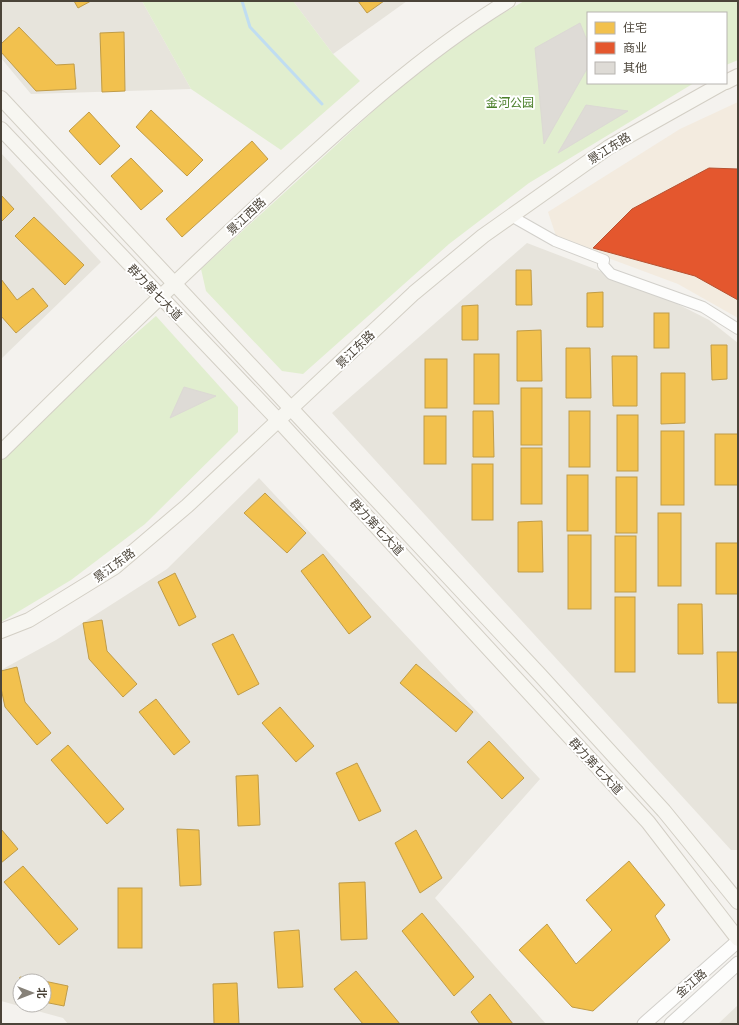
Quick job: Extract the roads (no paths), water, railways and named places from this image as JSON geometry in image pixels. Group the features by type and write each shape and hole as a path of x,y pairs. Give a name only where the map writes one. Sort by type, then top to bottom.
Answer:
{"main road":[{"name":"景江西路","path":"1,452 159,296 174,284 357,113 473,22 508,1"},
{"path":"727,82 738,76"},
{"name":"景江东路","path":"1,631 29,620 115,567 187,506 414,293 511,216 609,147 721,84"},
{"name":"群力第七大道","path":"1,98 540,674 664,811 738,902"},
{"name":"群力第七大道","path":"1,129 279,421 648,822 738,940"}],"street":[{"path":"511,216 555,242 604,260 603,265 611,274 703,307 738,329"},
{"name":"金江路","path":"644,1024 738,940"},
{"name":"金江路","path":"671,1024 738,963"}],"waterway":[{"path":"242,1 250,27 322,104"}],"park label":[{"name":"金河公园","path":"510,102"}]}
